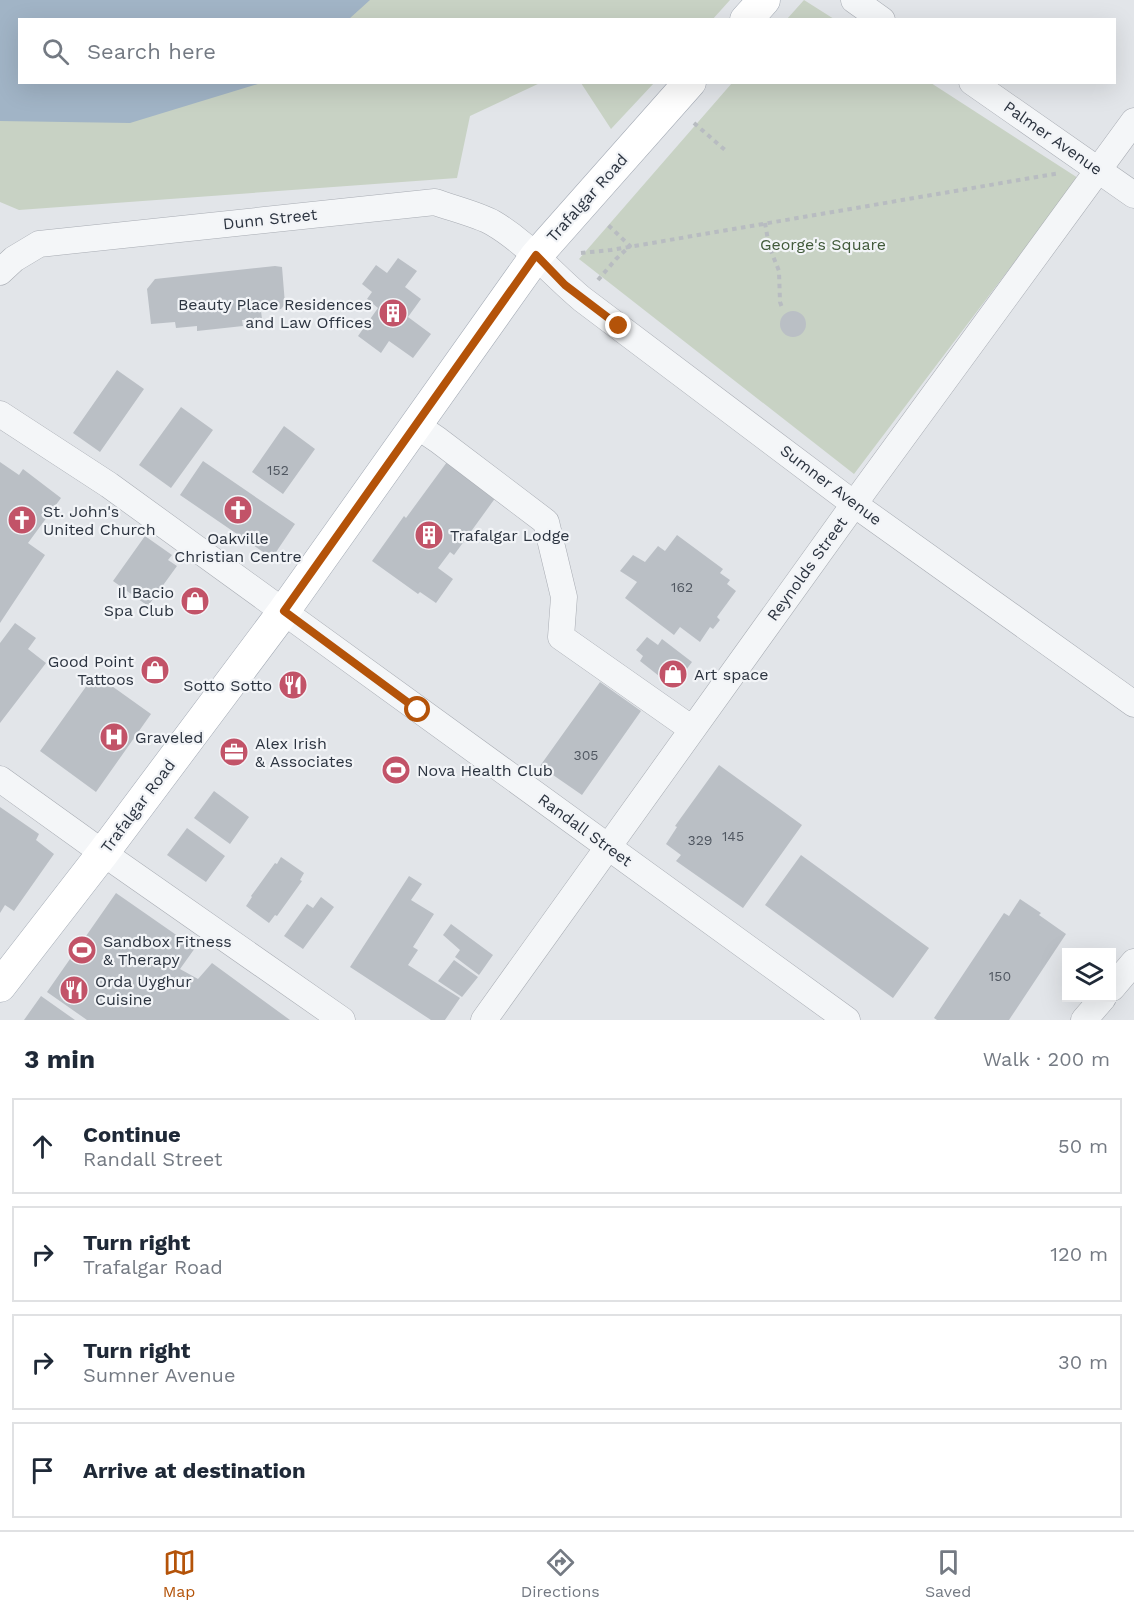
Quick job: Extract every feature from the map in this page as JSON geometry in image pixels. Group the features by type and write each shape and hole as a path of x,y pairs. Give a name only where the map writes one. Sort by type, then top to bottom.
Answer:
{"main road":[{"path":"748,18 764,0"},
{"name":"Trafalgar Road","path":"0,986 103,853 284,611 536,255 688,84"}],"street":[{"path":"854,0 879,18"},
{"name":"Palmer Avenue","path":"975,84 1134,195"},
{"name":"Reynolds Street","path":"484,1020 854,504 1134,121"},
{"name":"Dunn Street","path":"0,272 14,259 39,244 435,202 492,222 536,255"},
{"name":"Sumner Avenue","path":"536,255 582,299 854,504 1134,704"},
{"name":"Randall Street","path":"0,414 110,485 847,1020"},
{"path":"416,425 546,522 564,597 561,637 692,729"},
{"path":"0,779 342,1020"},
{"path":"1116,983 1134,962"},
{"path":"1083,1020 1099,1002"}],"path":[{"path":"694,123 725,150"},
{"path":"581,253 1098,169"},
{"path":"765,223 769,246 779,270 780,302 783,310"},
{"path":"607,224 630,246"},
{"path":"582,299 630,246"}],"green space":[{"path":"0,0 730,0 714,18 18,18 18,84 538,84 470,116 457,178 19,210 0,202"},
{"path":"804,0 832,18 788,18"},
{"path":"582,84 653,84 611,129"},
{"name":"George's Square","path":"731,84 933,84 1078,178 854,474 579,259"}],"water":[{"path":"0,0 370,0 350,18 18,18 18,84 258,84 130,123 0,121"}],"building":[{"name":"Beauty Place Residences and Law Offices","path":"398,258 417,271 405,287 421,299 408,317 431,334 413,358 389,341 381,353 358,336 378,308 367,299 372,292 362,284 376,265 387,273"},
{"path":"282,267 285,304 281,309 261,311 262,319 242,320 243,326 197,331 197,326 176,328 175,322 151,324 147,289 155,279"},
{"path":"793,311 802,315 806,324 802,333 793,337 784,333 780,324 784,315"},
{"path":"117,370 144,389 100,452 73,433"},
{"path":"181,407 213,430 171,488 139,465"},
{"path":"284,426 315,449 283,494 252,472"},
{"name":"Oakville Christian Centre","path":"203,461 295,524 272,558 180,495"},
{"name":"St. John's United Church","path":"0,462 19,475 23,469 61,498 28,543 45,555 0,623"},
{"name":"Trafalgar Lodge","path":"447,462 496,497 454,555 450,552 438,568 453,579 436,603 420,592 418,594 372,561"},
{"path":"677,535 723,569 720,573 730,580 727,584 736,591 717,617 720,620 713,629 710,627 700,642 680,627 674,635 625,598 637,582 620,571 633,555 645,562 658,546 665,551"},
{"path":"145,536 172,555 168,560 177,566 148,606 113,581"},
{"path":"15,623 36,638 28,649 46,663 0,723 0,643"},
{"path":"647,637 658,645 662,639 692,662 673,687 640,661 643,656 636,650"},
{"path":"95,674 151,714 96,792 40,751"},
{"path":"600,682 641,711 582,795 540,766"},
{"path":"719,765 802,825 743,908 676,861 681,855 666,844 677,827 675,826"},
{"path":"214,791 249,817 230,844 194,818"},
{"path":"0,807 39,834 36,840 54,854 14,911 5,905 0,913"},
{"path":"187,828 225,856 206,882 167,855"},
{"path":"801,855 929,948 893,998 765,905"},
{"path":"281,857 304,873 300,880 302,881 277,916 275,915 269,923 246,906"},
{"path":"409,876 422,884 411,900 434,914 413,947 418,950 408,965 460,998 445,1020 431,1020 350,967"},
{"path":"116,893 195,948 180,969 198,979 212,963 290,1020 87,1020 47,992"},
{"path":"321,897 334,907 303,949 284,936 307,904 313,908"},
{"path":"1020,899 1066,934 1009,1020 937,1020 934,1018 1004,913 1009,916"},
{"path":"451,924 493,955 479,975 455,957 460,950 443,935"},
{"path":"454,960 478,977 462,997 438,981"},
{"path":"41,996 75,1020 24,1020"}],"place":[{"name":"Beauty Place Residences and Law Offices","path":"393,313"},
{"name":"Oakville Christian Centre","path":"238,510"},
{"name":"St. John's United Church","path":"22,520"},
{"name":"Trafalgar Lodge","path":"429,535"},
{"name":"Il Bacio Spa Club","path":"195,601"},
{"name":"Good Point Tattoos","path":"155,670"},
{"name":"Art space","path":"673,674"},
{"name":"Sotto Sotto","path":"293,685"},
{"name":"Graveled","path":"114,737"},
{"name":"Alex Irish & Associates","path":"234,752"},
{"name":"Nova Health Club","path":"396,770"},
{"name":"Sandbox Fitness & Therapy","path":"82,950"},
{"name":"Orda Uyghur Cuisine","path":"74,990"}],"route":[{"path":"418,710 284,611 536,255 565,285 619,326"}]}
